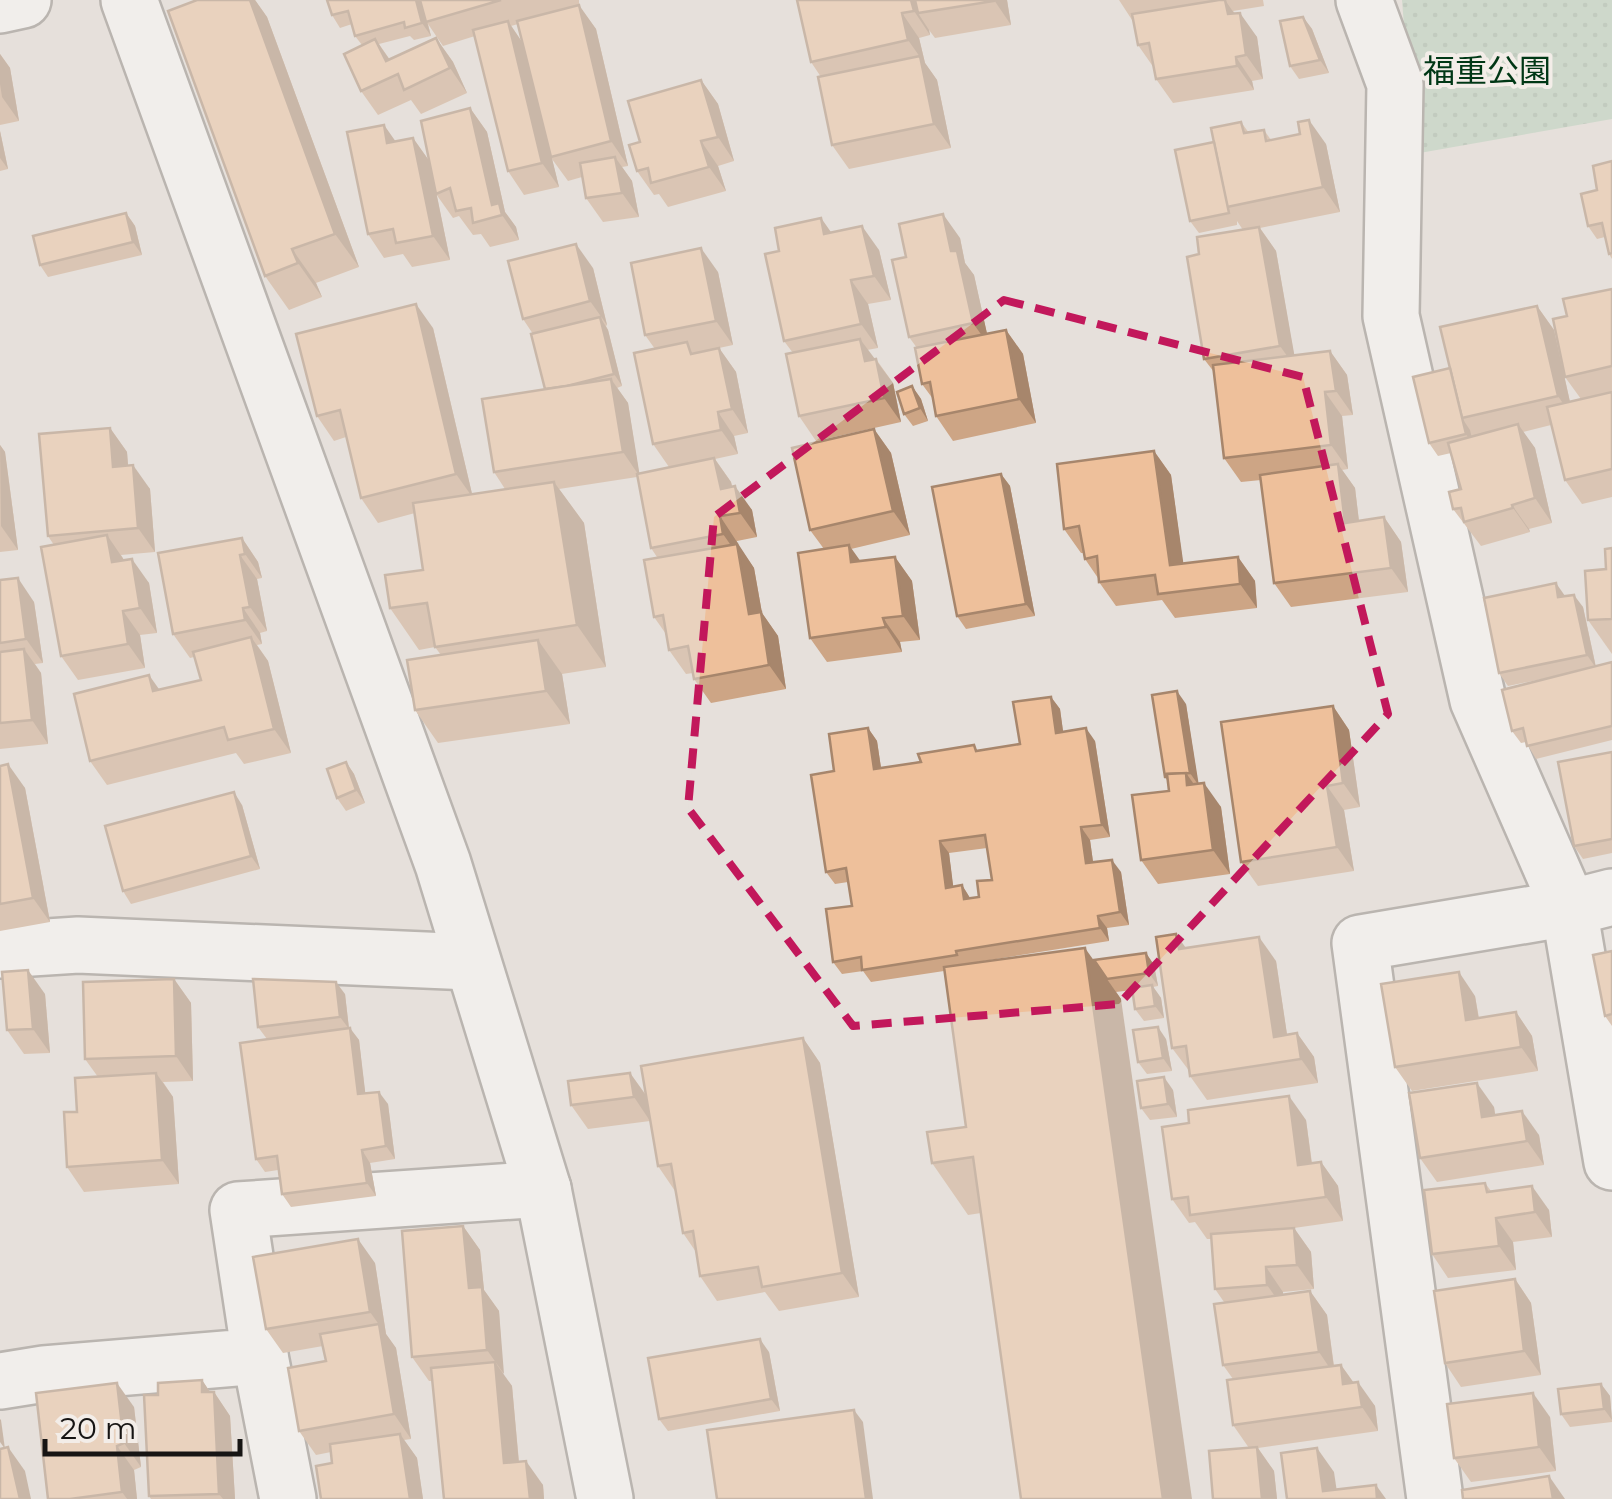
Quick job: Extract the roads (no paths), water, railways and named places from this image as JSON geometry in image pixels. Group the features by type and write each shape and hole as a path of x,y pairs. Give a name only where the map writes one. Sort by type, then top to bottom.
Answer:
{"street":[{"path":"0,4 24,0"},
{"path":"129,0 442,864 543,1189 605,1499"},
{"path":"1364,0 1395,84 1392,316 1478,700 1590,903 1612,1162"},
{"path":"1435,1499 1360,943 1590,903"},
{"path":"0,950 78,946 470,962"},
{"path":"288,1499 260,1356 238,1210 543,1189"},
{"path":"0,1381 260,1356"}],"park label":[{"name":"福重公園","path":"1487,70"}]}
